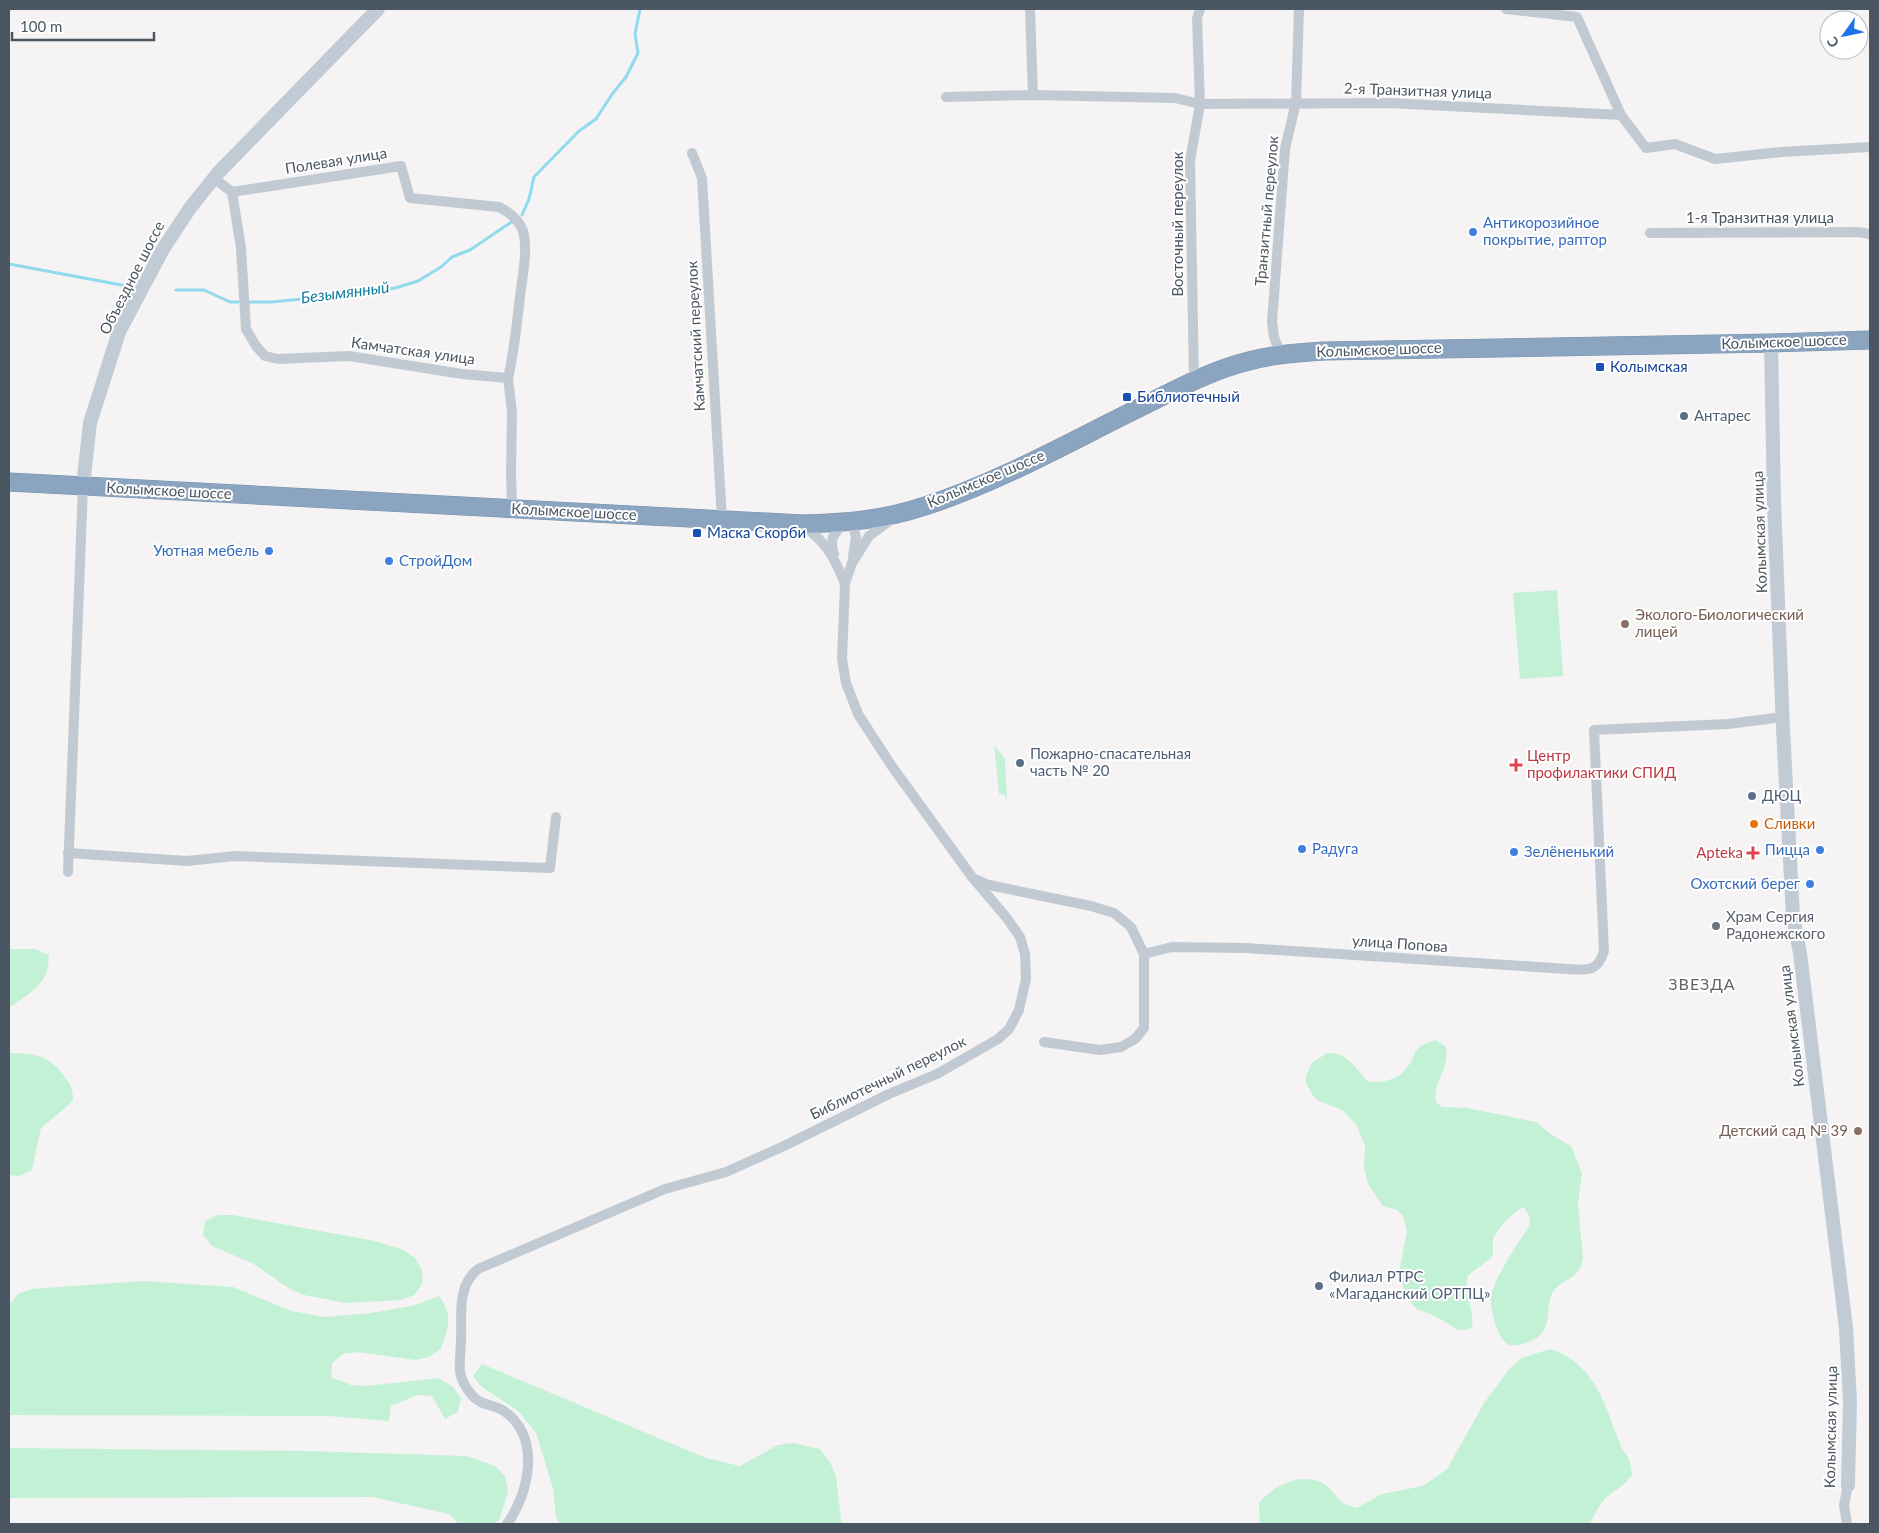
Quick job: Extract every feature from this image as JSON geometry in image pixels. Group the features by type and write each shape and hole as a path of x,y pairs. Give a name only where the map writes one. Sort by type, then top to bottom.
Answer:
{"highway":[{"name":"Колымское шоссе","path":"9,482 802,524 848,523 899,513 944,499 989,481 1194,381 1238,364 1281,354 1324,351 1771,344 1868,336"}],"street":[{"name":"Объездное шоссе","path":"83,486 90,423 120,332 163,249 190,208 214,178 378,9"},
{"path":"1030,9 1033,95"},
{"name":"Восточный переулок","path":"1194,381 1190,161 1200,104 1197,18 1200,9"},
{"name":"Транзитный переулок","path":"1281,354 1274,337 1272,322 1285,149 1296,102 1299,9"},
{"path":"1506,9 1576,13 1621,116 1646,148 1675,144 1715,159 1781,152 1870,147"},
{"name":"2-я Транзитная улица","path":"946,97 1033,95 1175,98 1200,104 1388,103 1621,116"},
{"name":"Камчатский переулок","path":"692,153 702,178 722,520"},
{"name":"Полевая улица","path":"232,192 400,166 410,198 499,207 509,212 522,231 524,254 513,359 508,378"},
{"path":"214,178 232,192"},
{"name":"Камчатская улица","path":"232,192 241,248 246,329 256,346 265,356 278,359 349,356 462,374 508,378"},
{"name":"1-я Транзитная улица","path":"1650,233 1858,232 1870,234"},
{"name":"Колымская улица","path":"1771,344 1774,501 1793,916 1800,952 1846,1328 1850,1401 1848,1485 1844,1505 1847,1524"},
{"path":"508,378 512,412 512,508"},
{"path":"68,872 83,486"},
{"name":"Библиотечный переулок","path":"508,1524 515,1514 524,1489 529,1459 526,1438 516,1422 503,1410 482,1404 472,1396 464,1384 460,1371 463,1292 469,1277 478,1269 665,1189 726,1172 784,1146 889,1094 937,1074 998,1039 1009,1029 1018,1010 1026,979 1025,954 1020,937 1006,916 972,877 891,765 850,698 846,684 842,659 845,584 852,563 868,536 899,513"},
{"path":"836,560 831,544 835,533 848,523 856,537 852,563"},
{"name":"Библиотечный переулок","path":"802,524 820,538 836,560 845,584"},
{"name":"улица Попова","path":"1144,954 1172,947 1231,948 1592,969 1601,962 1604,950 1594,730 1728,724 1783,718"},
{"path":"68,853 187,861 235,856 550,868 556,817"},
{"path":"972,877 989,885 1091,906 1114,913 1130,927 1144,954 1144,1028 1135,1039 1122,1047 1100,1050 1044,1042"}],"green space":[{"path":"1557,590 1563,676 1520,679 1513,593"},
{"path":"994,745 1005,759 1007,799 1003,794 999,794"},
{"path":"9,949 35,949 49,955 48,967 43,980 27,996 9,1007"},
{"path":"1436,1040 1446,1047 1447,1055 1444,1069 1436,1088 1436,1102 1442,1107 1467,1108 1536,1122 1552,1135 1571,1146 1582,1173 1578,1205 1583,1258 1581,1266 1574,1276 1555,1289 1552,1294 1546,1325 1541,1334 1534,1340 1522,1344 1510,1345 1501,1337 1493,1316 1491,1297 1501,1271 1529,1226 1530,1218 1524,1207 1511,1216 1497,1231 1493,1240 1492,1257 1468,1276 1467,1289 1472,1314 1472,1327 1466,1330 1458,1330 1437,1317 1417,1309 1406,1297 1402,1283 1400,1267 1407,1231 1403,1216 1397,1210 1383,1206 1368,1184 1364,1168 1365,1146 1356,1124 1342,1110 1319,1101 1313,1096 1306,1083 1306,1076 1312,1063 1327,1053 1341,1055 1353,1064 1367,1081 1386,1081 1402,1073 1407,1068 1419,1047"},
{"path":"9,1053 33,1055 52,1063 68,1082 73,1097 73,1101 41,1128 32,1170 19,1176 9,1175"},
{"path":"218,1215 232,1215 375,1241 403,1250 415,1258 422,1270 423,1283 414,1295 401,1300 346,1303 304,1295 290,1289 252,1263 212,1246 203,1235 205,1221"},
{"path":"143,1281 233,1287 291,1311 325,1317 371,1313 416,1305 439,1296 444,1303 448,1316 447,1328 441,1349 429,1357 415,1360 358,1352 343,1354 332,1363 331,1377 351,1385 366,1386 438,1378 453,1387 461,1398 458,1412 445,1419 432,1396 417,1395 391,1406 389,1421 328,1416 9,1415 9,1305 18,1294 32,1289"},
{"path":"1550,1349 1566,1356 1578,1365 1597,1388 1630,1463 1632,1475 1605,1499 1590,1524 1260,1524 1259,1503 1279,1486 1296,1480 1314,1480 1325,1484 1342,1502 1357,1508 1382,1494 1423,1486 1447,1469 1484,1403 1510,1368 1522,1358"},
{"path":"482,1364 706,1458 740,1466 778,1445 793,1443 820,1449 830,1462 836,1477 841,1520 844,1524 559,1524 556,1516 553,1488 536,1433 518,1411 482,1387 473,1376"},
{"path":"9,1448 304,1451 467,1456 495,1466 505,1476 508,1491 500,1518 495,1524 459,1524 449,1514 373,1497 9,1498"}],"waterway":[{"name":"Безымянный","path":"522,215 529,199 534,177 579,131 596,119 626,77 638,53 635,34 640,9"},
{"name":"Безымянный","path":"249,302 272,302 369,292 395,288 418,281 441,267 452,257 470,250 513,221"},
{"name":"Безымянный","path":"9,264 127,286"},
{"name":"Безымянный","path":"176,290 204,290 230,302 238,302"}],"place":[{"name":"Антикорозийное покрытие, раптор","path":"1473,232"},
{"name":"Колымская","path":"1600,367"},
{"name":"Библиотечный","path":"1127,397"},
{"name":"Антарес","path":"1684,416"},
{"name":"Маска Скорби","path":"697,533"},
{"name":"Уютная мебель","path":"269,551"},
{"name":"СтройДом","path":"389,561"},
{"name":"Эколого-Биологический лицей","path":"1625,624"},
{"name":"Пожарно-спасательная часть № 20","path":"1020,763"},
{"name":"Центр профилактики СПИД","path":"1516,765"},
{"name":"ДЮЦ","path":"1752,796"},
{"name":"Сливки","path":"1754,824"},
{"name":"Радуга","path":"1302,849"},
{"name":"Пицца","path":"1820,850"},
{"name":"Зелёненький","path":"1514,852"},
{"name":"Apteka","path":"1753,853"},
{"name":"Охотский берег","path":"1810,884"},
{"name":"Храм Сергия Радонежского","path":"1716,926"},
{"name":"Детский сад № 39","path":"1858,1131"},
{"name":"Филиал РТРС «Магаданский ОРТПЦ»","path":"1319,1286"}],"district":[{"name":"ЗВЕЗДА","path":"1702,984"}]}
